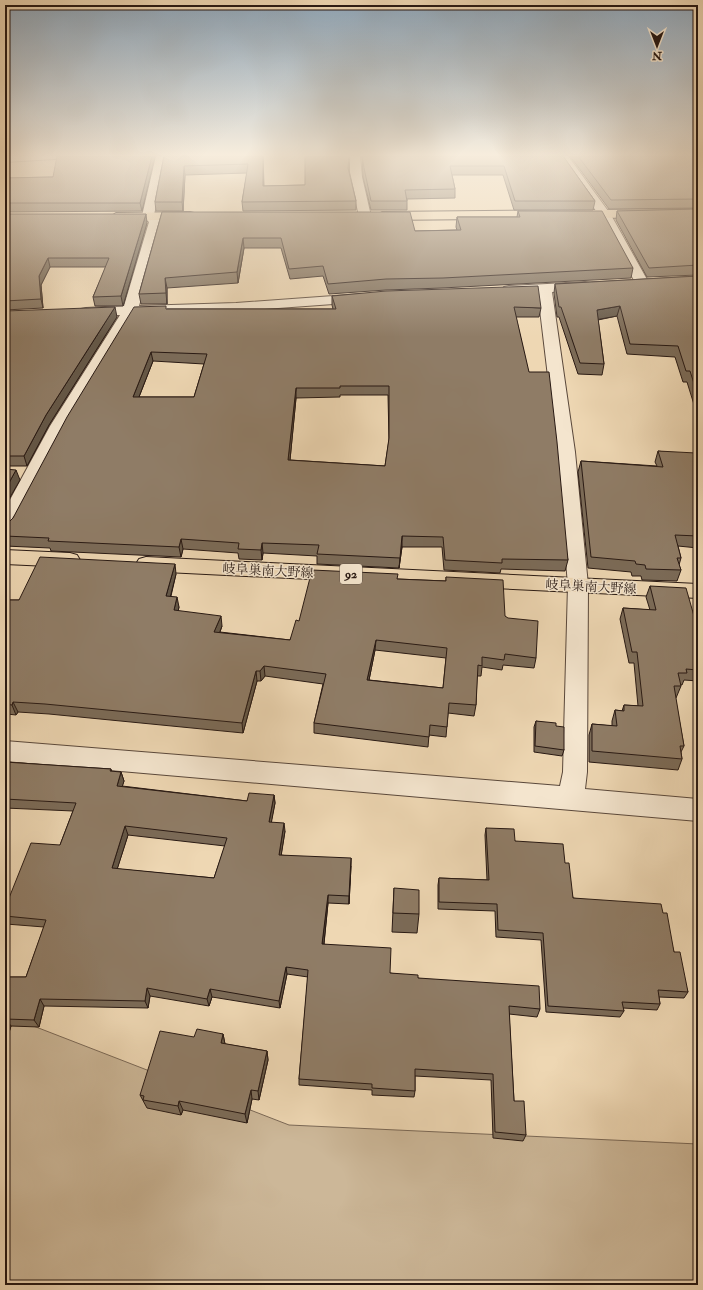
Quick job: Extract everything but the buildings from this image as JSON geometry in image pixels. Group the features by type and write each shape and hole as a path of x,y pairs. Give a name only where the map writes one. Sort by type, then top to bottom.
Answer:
{"main road":[{"path":"101,217 139,216"},
{"path":"5,557 92,561"},
{"name":"岐阜巣南大野線","path":"124,563 698,591"}],"street":[{"path":"5,527 35,474 59,426 130,311 156,221 148,216"},
{"path":"606,216 642,283"},
{"path":"627,284 658,282"},
{"path":"497,290 597,285"},
{"path":"544,288 566,452 578,585 574,772 571,798"},
{"path":"75,313 236,307 374,297"},
{"path":"12,473 35,474"},
{"path":"5,751 698,810"}],"shaded area":[{"path":"5,1015 289,1125 698,1144 698,1285 5,1285"}]}
